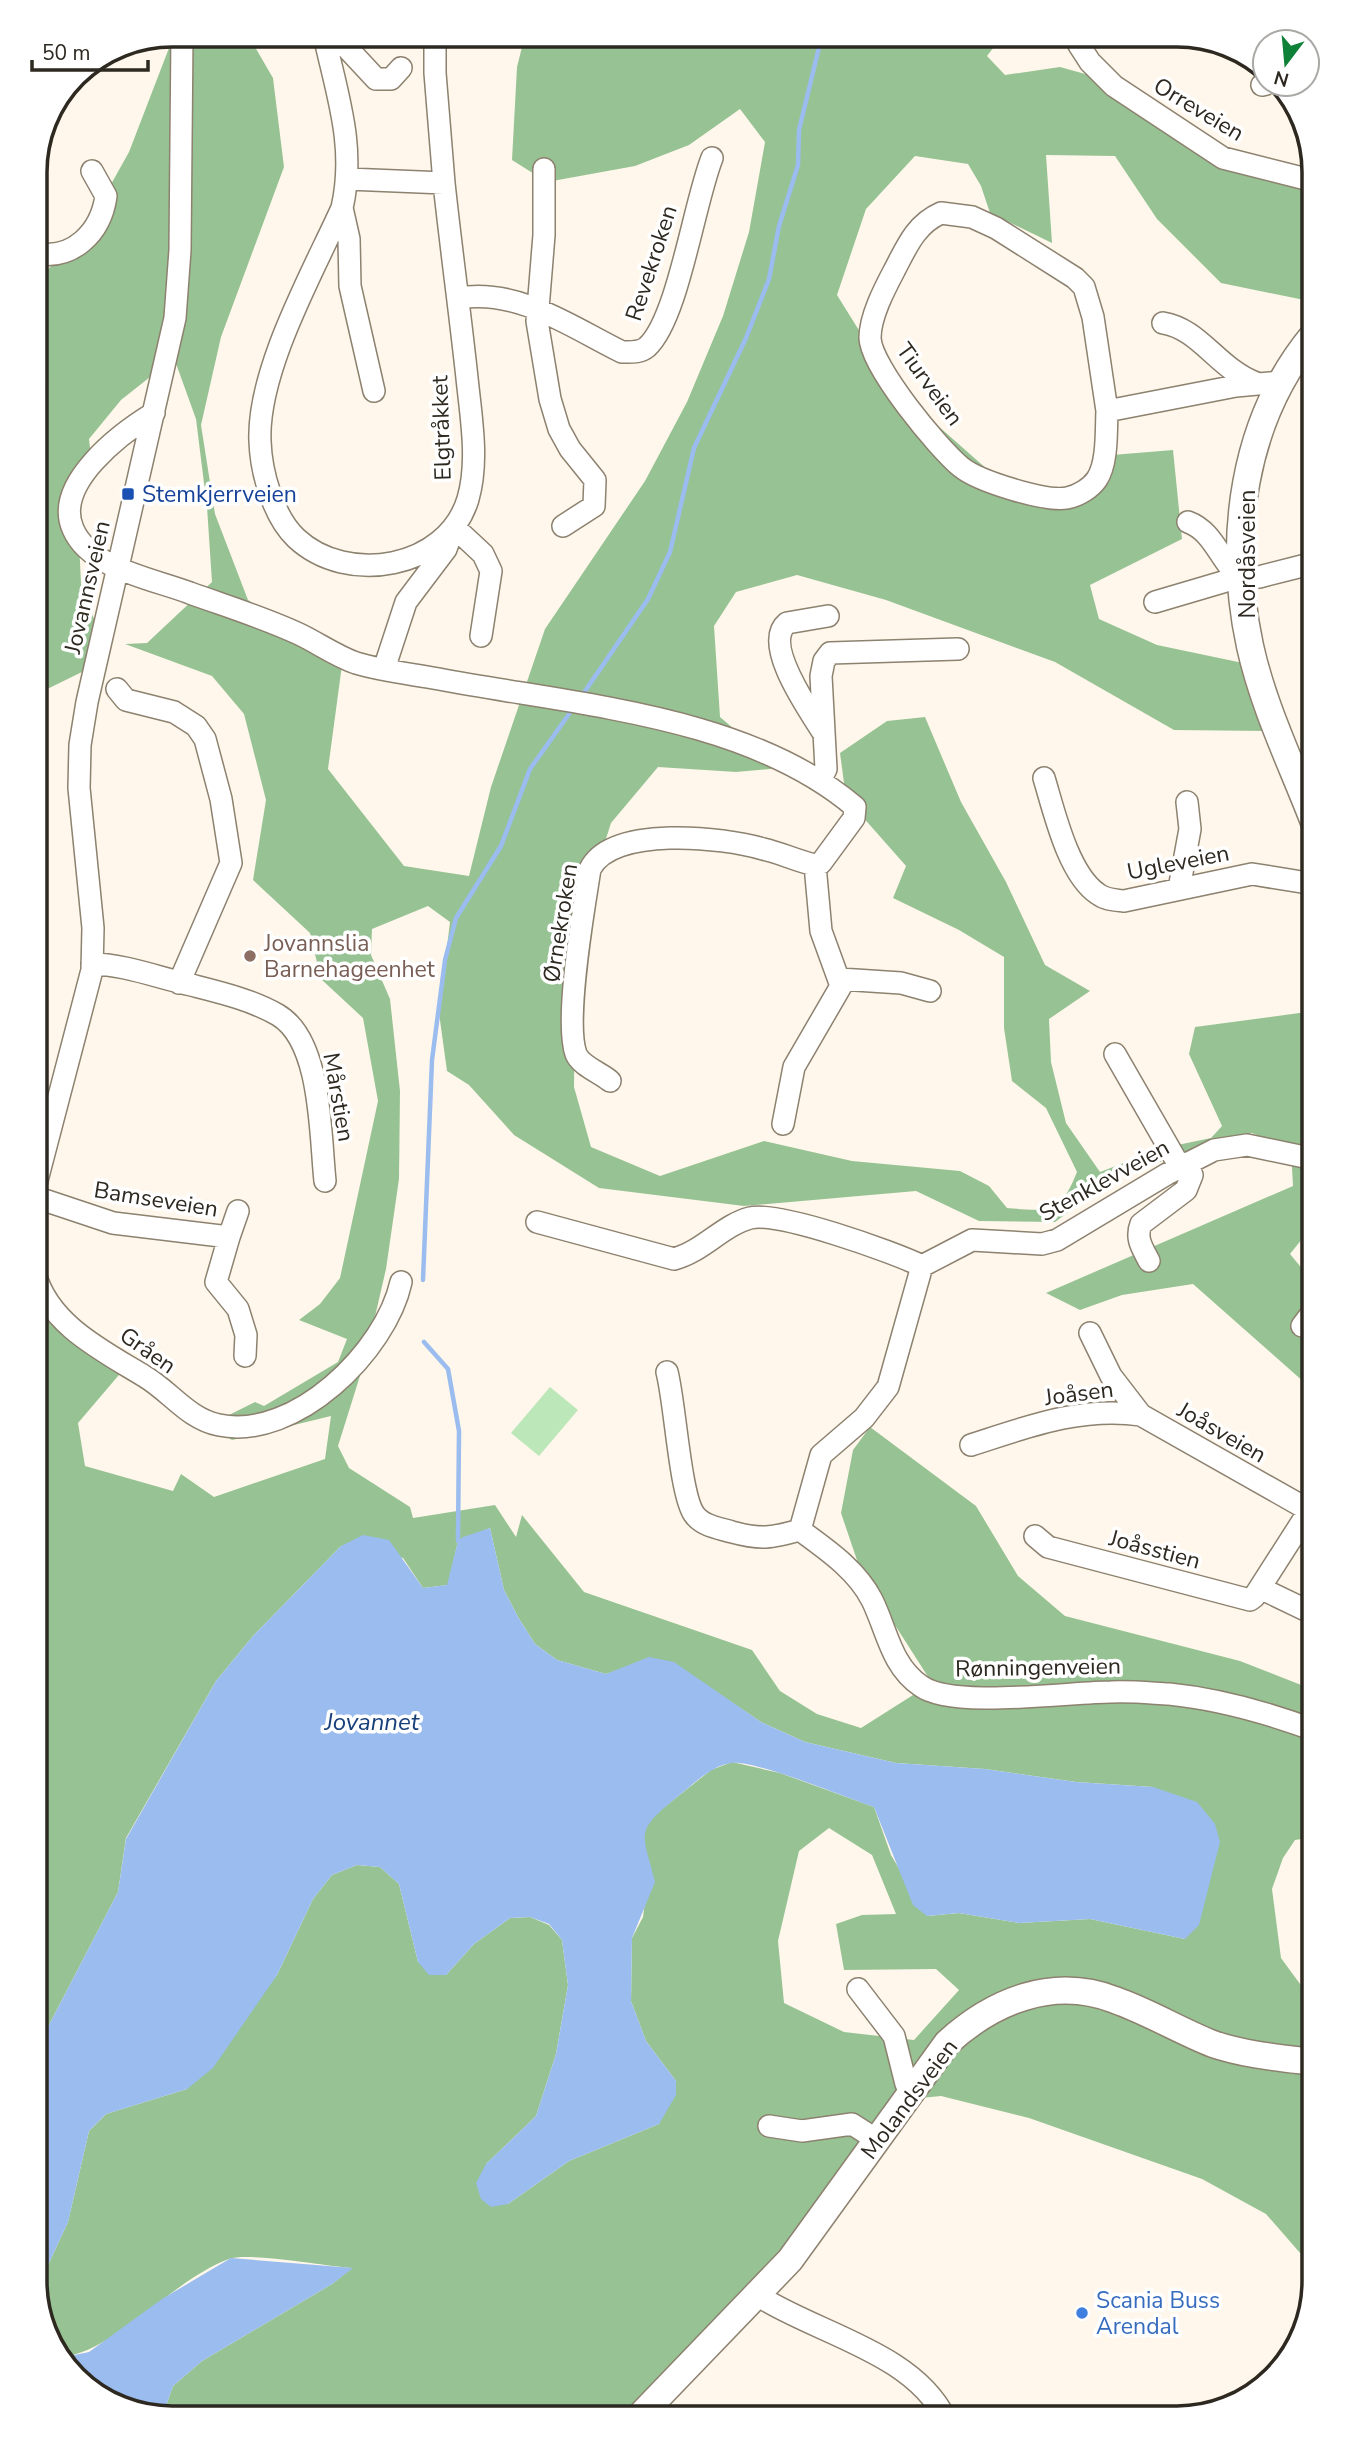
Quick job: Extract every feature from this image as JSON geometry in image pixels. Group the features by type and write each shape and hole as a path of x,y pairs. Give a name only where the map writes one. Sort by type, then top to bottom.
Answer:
{"main road":[{"name":"Nordåsveien","path":"1302,347 1269,383 1247,472 1242,506 1244,609 1254,660 1302,790"},
{"name":"Molandsveien","path":"650,2405 807,2239 947,2043 971,2022 1008,2002 1048,1991 1090,1993 1114,1999 1214,2044 1239,2051 1302,2060"}],"street":[{"name":"Jovannsveien","path":"48,1142 83,1010 92,964 93,929 79,788 80,745 87,702 155,413 174,318 180,250 182,47"},
{"name":"Elgtråkket","path":"327,47 347,139 348,179 342,208 268,380 261,412 260,442 275,506 295,538 314,551 363,566 403,561 428,549 454,527 467,503 473,460 459,298 444,183 435,47"},
{"path":"346,47 376,79 391,79 401,68"},
{"name":"Orreveien","path":"1081,48 1090,62 1114,86 1223,158 1302,178"},
{"name":"Revekroken","path":"459,298 495,296 520,302 622,352 636,353 646,348 658,334 670,306 712,158"},
{"path":"544,169 544,235 537,321 559,429 570,449 595,480 594,506 563,526"},
{"path":"48,254 59,255 76,247 90,235 99,222 106,196 92,171"},
{"path":"348,179 444,183"},
{"name":"Elgtråkket","path":"342,208 349,239 349,286 374,391"},
{"name":"Tiurveien","path":"941,213 972,217 1075,278 1088,295 1107,411 1100,474 1083,492 1067,498 996,485 961,467 894,388 874,356 870,341 871,326 891,276 918,229 941,213"},
{"path":"1163,323 1189,332 1236,376 1269,383"},
{"path":"1107,411 1269,383"},
{"path":"155,413 139,422 93,463 71,491 68,505 72,528 79,539 118,571 188,592 298,634 356,663 710,732 801,769 855,807 856,812 834,847 816,865 821,931 840,979 837,995 794,1067 783,1124"},
{"path":"1188,522 1197,526 1212,540 1229,567 1242,579"},
{"path":"384,669 406,602 446,549 454,527 483,554 491,571 481,636"},
{"path":"1155,602 1302,566"},
{"path":"823,733 792,681 781,653 779,635 787,623 828,617"},
{"path":"820,781 826,769 821,676 824,661 830,653 958,649"},
{"path":"117,689 127,700 174,712 196,726 205,740 228,831 231,863 180,982"},
{"name":"Ugleveien","path":"1044,778 1072,859 1097,894 1124,901 1252,874 1302,882"},
{"path":"1179,889 1190,829 1187,802"},
{"name":"Ørnekroken","path":"610,1081 581,1061 575,1044 576,973 590,869 596,858 611,849 668,837 729,841 816,865"},
{"name":"Mårstien","path":"92,964 180,982 240,998 279,1016 292,1027 302,1041 314,1082 325,1181"},
{"path":"840,979 901,983 930,991"},
{"path":"1115,1054 1192,1175 1186,1190 1141,1224 1138,1231 1139,1242 1149,1261"},
{"name":"Stenklevveien","path":"922,1266 972,1240 1026,1244 1056,1240 1184,1165 1236,1144 1302,1157"},
{"name":"Bamseveien","path":"48,1201 113,1223 229,1237"},
{"name":"Bamseveien","path":"238,1211 216,1282 238,1309 246,1335 245,1356"},
{"path":"537,1222 674,1259 686,1256 748,1219 773,1218 876,1247 922,1266 888,1387 864,1418 821,1455 800,1530 769,1539 755,1538 708,1525 694,1515 685,1486 667,1372"},
{"name":"Gråen","path":"47,1302 58,1314 127,1368 145,1376 173,1401 216,1425 231,1427 260,1422 301,1408 333,1387 367,1351 386,1322 396,1305 401,1282"},
{"name":"Joåsen","path":"1090,1333 1111,1376 1141,1415"},
{"name":"Joåsen","path":"971,1445 1070,1416 1113,1410 1141,1415"},
{"name":"Joåsveien","path":"1141,1415 1302,1506"},
{"path":"1302,1527 1260,1588 1302,1608"},
{"name":"Rønningenveien","path":"800,1530 856,1575 872,1599 904,1671 928,1690 963,1696 1044,1696 1110,1692 1171,1695 1226,1704 1302,1726"},
{"name":"Joåsstien","path":"1035,1536 1048,1547 1240,1600 1255,1597 1260,1588"},
{"path":"858,1989 894,2036 906,2084 912,2089"},
{"path":"769,2126 802,2131 852,2124 877,2140"},
{"path":"757,2295 785,2314 845,2339 906,2372 924,2387 937,2406"}],"green space":[{"path":"169,47 255,47 273,78 284,167 221,337 201,425 215,514 248,600 342,665 328,769 404,866 469,876 491,787 545,629 645,481 687,402 723,316 749,232 765,142 740,109 689,145 635,166 547,182 512,160 517,67 522,47 993,48 987,56 1005,75 1060,67 1107,80 1181,133 1302,174 1302,300 1221,283 1157,219 1115,156 1046,155 1052,243 990,213 981,186 968,164 915,156 866,209 837,295 870,348 928,417 997,478 1053,501 1112,455 1173,450 1182,539 1090,585 1099,619 1157,645 1243,663 1265,731 1174,730 1055,662 886,600 797,575 736,592 714,626 720,717 780,768 736,772 658,767 611,823 583,911 575,998 574,1087 591,1147 660,1176 764,1141 852,1161 960,1171 989,1186 1007,1208 1034,1210 1059,1203 1077,1172 1046,1108 1012,1081 1004,1028 1004,957 959,930 893,898 906,866 846,798 840,753 887,721 925,717 961,802 1006,882 1045,965 1090,991 1049,1019 1051,1062 1066,1123 1100,1172 1163,1148 1211,1138 1222,1126 1189,1054 1195,1027 1302,1013 1302,1239 1290,1254 1302,1268 1302,1380 1193,1284 1122,1295 1080,1310 1046,1293 1293,1186 1291,1150 1252,1133 1089,1184 1084,1201 1055,1222 979,1221 916,1191 744,1206 599,1188 514,1135 469,1085 447,1071 439,1013 450,922 428,906 372,929 371,955 390,999 400,1091 399,1179 386,1269 365,1360 338,1446 349,1468 410,1507 413,1518 495,1505 516,1537 522,1515 584,1592 752,1650 780,1691 817,1714 861,1728 932,1683 861,1572 841,1513 853,1450 870,1427 976,1506 1018,1576 1065,1616 1240,1661 1302,1685 1302,1839 1295,1840 1283,1858 1272,1889 1281,1958 1302,1987 1302,2255 1266,2214 1202,2179 1029,2118 941,2096 911,2099 650,2405 166,2405 173,2386 202,2361 332,2284 352,2268 270,2258 239,2257 208,2269 127,2327 86,2350 72,2355 64,2343 50,2305 47,2267 68,2222 89,2131 106,2114 187,2089 277,1975 313,1899 332,1875 357,1865 380,1867 399,1884 418,1962 446,1975 474,1944 510,1918 530,1917 549,1925 562,1940 568,1985 556,2054 536,2116 486,2164 508,2204 569,2161 659,2124 676,2081 646,2041 631,2001 632,1938 643,1917 650,1864 642,1843 648,1820 711,1770 732,1762 780,1773 874,1807 891,1855 927,1916 959,1913 1019,1923 1090,1919 1185,1939 1153,1787 1076,1782 985,1769 896,1763 805,1742 761,1722 724,1697 627,1667 606,1674 557,1660 535,1644 504,1590 490,1528 458,1541 448,1585 423,1588 403,1558 341,1546 253,1636 216,1681 126,1838 118,1892 47,2029 47,1299 124,1369 78,1423 85,1466 173,1491 181,1474 214,1497 325,1459 331,1416 232,1440 201,1422 229,1415 255,1402 264,1406 338,1362 347,1339 299,1320 320,1304 340,1278 378,1101 363,1018 321,979 310,933 253,880 266,800 244,714 212,676 125,644 147,643 212,582 207,507 196,419 174,358 121,400 89,439 91,457 77,497 81,584 103,643 86,670 48,689 48,269 86,229 129,152","holes":["829,1828 872,1855 896,1914 862,1915 836,1924 844,1970 936,1969 959,1990 914,2040 844,2032 784,2003 778,1941 799,1851"]},
{"path":"550,1387 578,1410 539,1456 511,1433"}],"water":[{"name":"Jovannet","path":"490,1528 504,1590 535,1644 557,1660 606,1674 649,1657 674,1662 761,1722 805,1742 896,1763 985,1769 1076,1782 1153,1787 1197,1802 1215,1824 1220,1842 1199,1925 1185,1939 1090,1919 1019,1923 959,1913 927,1916 913,1905 874,1807 759,1767 742,1763 723,1765 702,1777 663,1809 653,1818 645,1834 655,1882 632,1938 631,2001 646,2041 676,2081 676,2095 659,2124 569,2161 508,2204 491,2207 481,2199 476,2183 486,2164 536,2116 556,2054 568,1985 562,1940 549,1924 530,1917 510,1918 474,1944 446,1975 429,1975 418,1962 399,1884 380,1867 357,1865 332,1875 313,1899 277,1975 213,2068 187,2089 106,2114 89,2131 68,2222 47,2267 47,2029 118,1892 126,1839 216,1681 253,1636 341,1546 363,1535 389,1540 423,1588 447,1585 458,1541"},
{"path":"231,2258 353,2268 332,2284 202,2361 173,2386 166,2405 140,2401 110,2389 96,2380 72,2356 89,2352 162,2299"}],"waterway":[{"path":"581,697 648,599 670,552 694,448 746,338 769,279 779,226 798,165 799,130 819,48"},
{"path":"423,1280 432,1060 445,960 456,918 501,846 530,769 574,707"},
{"path":"424,1342 448,1369 459,1431 458,1541"}],"place":[{"name":"Stemkjerrveien","path":"128,494"},
{"name":"Jovannslia Barnehageenhet","path":"250,956"},
{"name":"Scania Buss Arendal","path":"1082,2313"}]}
